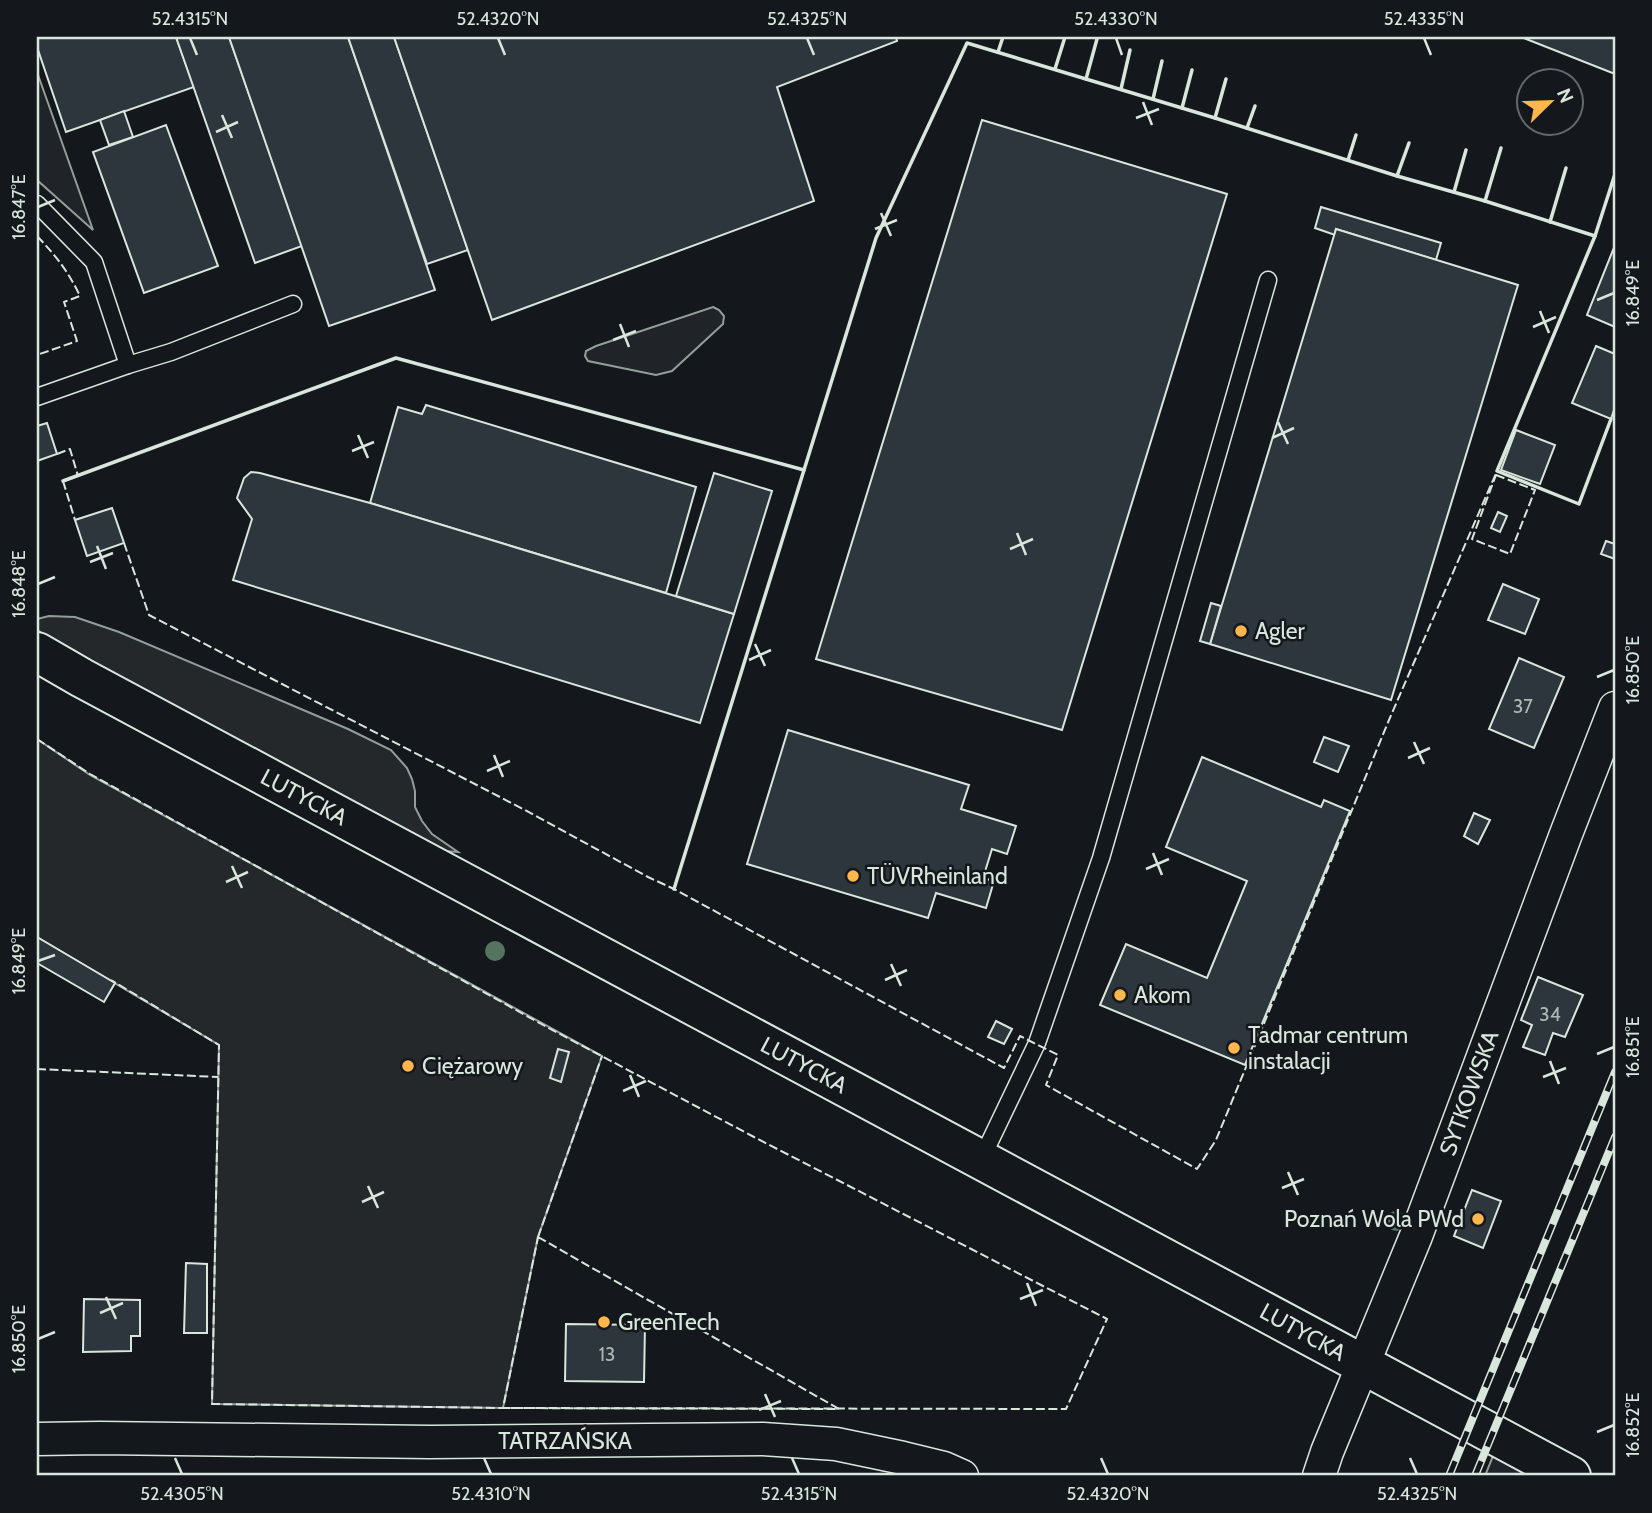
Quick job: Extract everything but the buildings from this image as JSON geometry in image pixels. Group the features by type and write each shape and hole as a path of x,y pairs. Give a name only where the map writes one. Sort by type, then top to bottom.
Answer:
{"main road":[{"name":"LUTYCKA","path":"37,652 1571,1476"}],"street":[{"name":"SYTKOWSKA","path":"1319,1476 1416,1236 1615,708"},
{"name":"TATRZAŃSKA","path":"37,1439 430,1442 763,1440 836,1444 944,1468 962,1476"}],"lane":[{"path":"37,204 94,261 128,365"},
{"path":"981,1160 1037,1043 1101,858 1268,279"},
{"path":"37,397 171,352 293,304"}],"shaded area":[{"path":"37,72 93,230 37,180"},
{"path":"713,307 724,316 723,324 672,371 656,375 588,361 585,356 586,351 596,346"},
{"path":"49,616 75,617 119,632 348,729 391,750 407,768 412,779 415,807 422,821 432,834 458,852 444,851 37,630 37,619"},
{"name":"Ciężarowy","path":"37,739 90,775 602,1056 538,1237 503,1408 212,1404 219,1045 37,937"},
{"path":"1495,1451 1541,1476 1485,1476"}],"railway":[{"path":"1449,1476 1615,1072"},
{"path":"1475,1476 1615,1137"}],"fence":[{"path":"37,236 61,264 80,296 64,302 77,341 37,355"},
{"path":"57,454 70,449 78,476"},
{"path":"124,543 149,615 674,889 1004,1068 1020,1036 1058,1055 1046,1085 1197,1169 1216,1140 1389,720 1497,471"},
{"path":"1496,475 1535,490 1510,554 1472,539 1496,475"},
{"path":"63,481 75,520"},
{"path":"37,739 90,774 545,1026 1107,1319 1066,1409 503,1408 212,1404 219,1045 111,980"},
{"path":"538,1237 602,1056"},
{"path":"37,1069 218,1077"},
{"path":"538,1237 839,1409 503,1408 538,1237"}],"wall":[{"path":"998,52 1003,37"},
{"path":"1055,69 1065,37"},
{"path":"1086,79 1097,39"},
{"path":"674,889 876,238 967,43 1595,236 1497,471 1579,504 1611,419"},
{"path":"1121,89 1130,50"},
{"path":"1153,99 1162,61"},
{"path":"1182,108 1192,70"},
{"path":"1215,118 1226,79"},
{"path":"1247,128 1255,106"},
{"path":"1348,160 1356,135"},
{"path":"1397,176 1409,143"},
{"path":"1485,201 1501,148"},
{"path":"1454,192 1466,150"},
{"path":"1550,222 1566,168"},
{"path":"1595,236 1615,174"},
{"path":"63,481 396,358 804,470"}],"place":[{"name":"Agler","path":"1241,631"},
{"name":"TÜVRheinland","path":"853,876"},
{"name":"Akom","path":"1120,995"},
{"name":"Tadmar centrum instalacji","path":"1234,1048"},
{"name":"Ciężarowy","path":"408,1066"},
{"name":"Poznań Wola PWd","path":"1478,1219"},
{"name":"GreenTech","path":"604,1322"}]}
